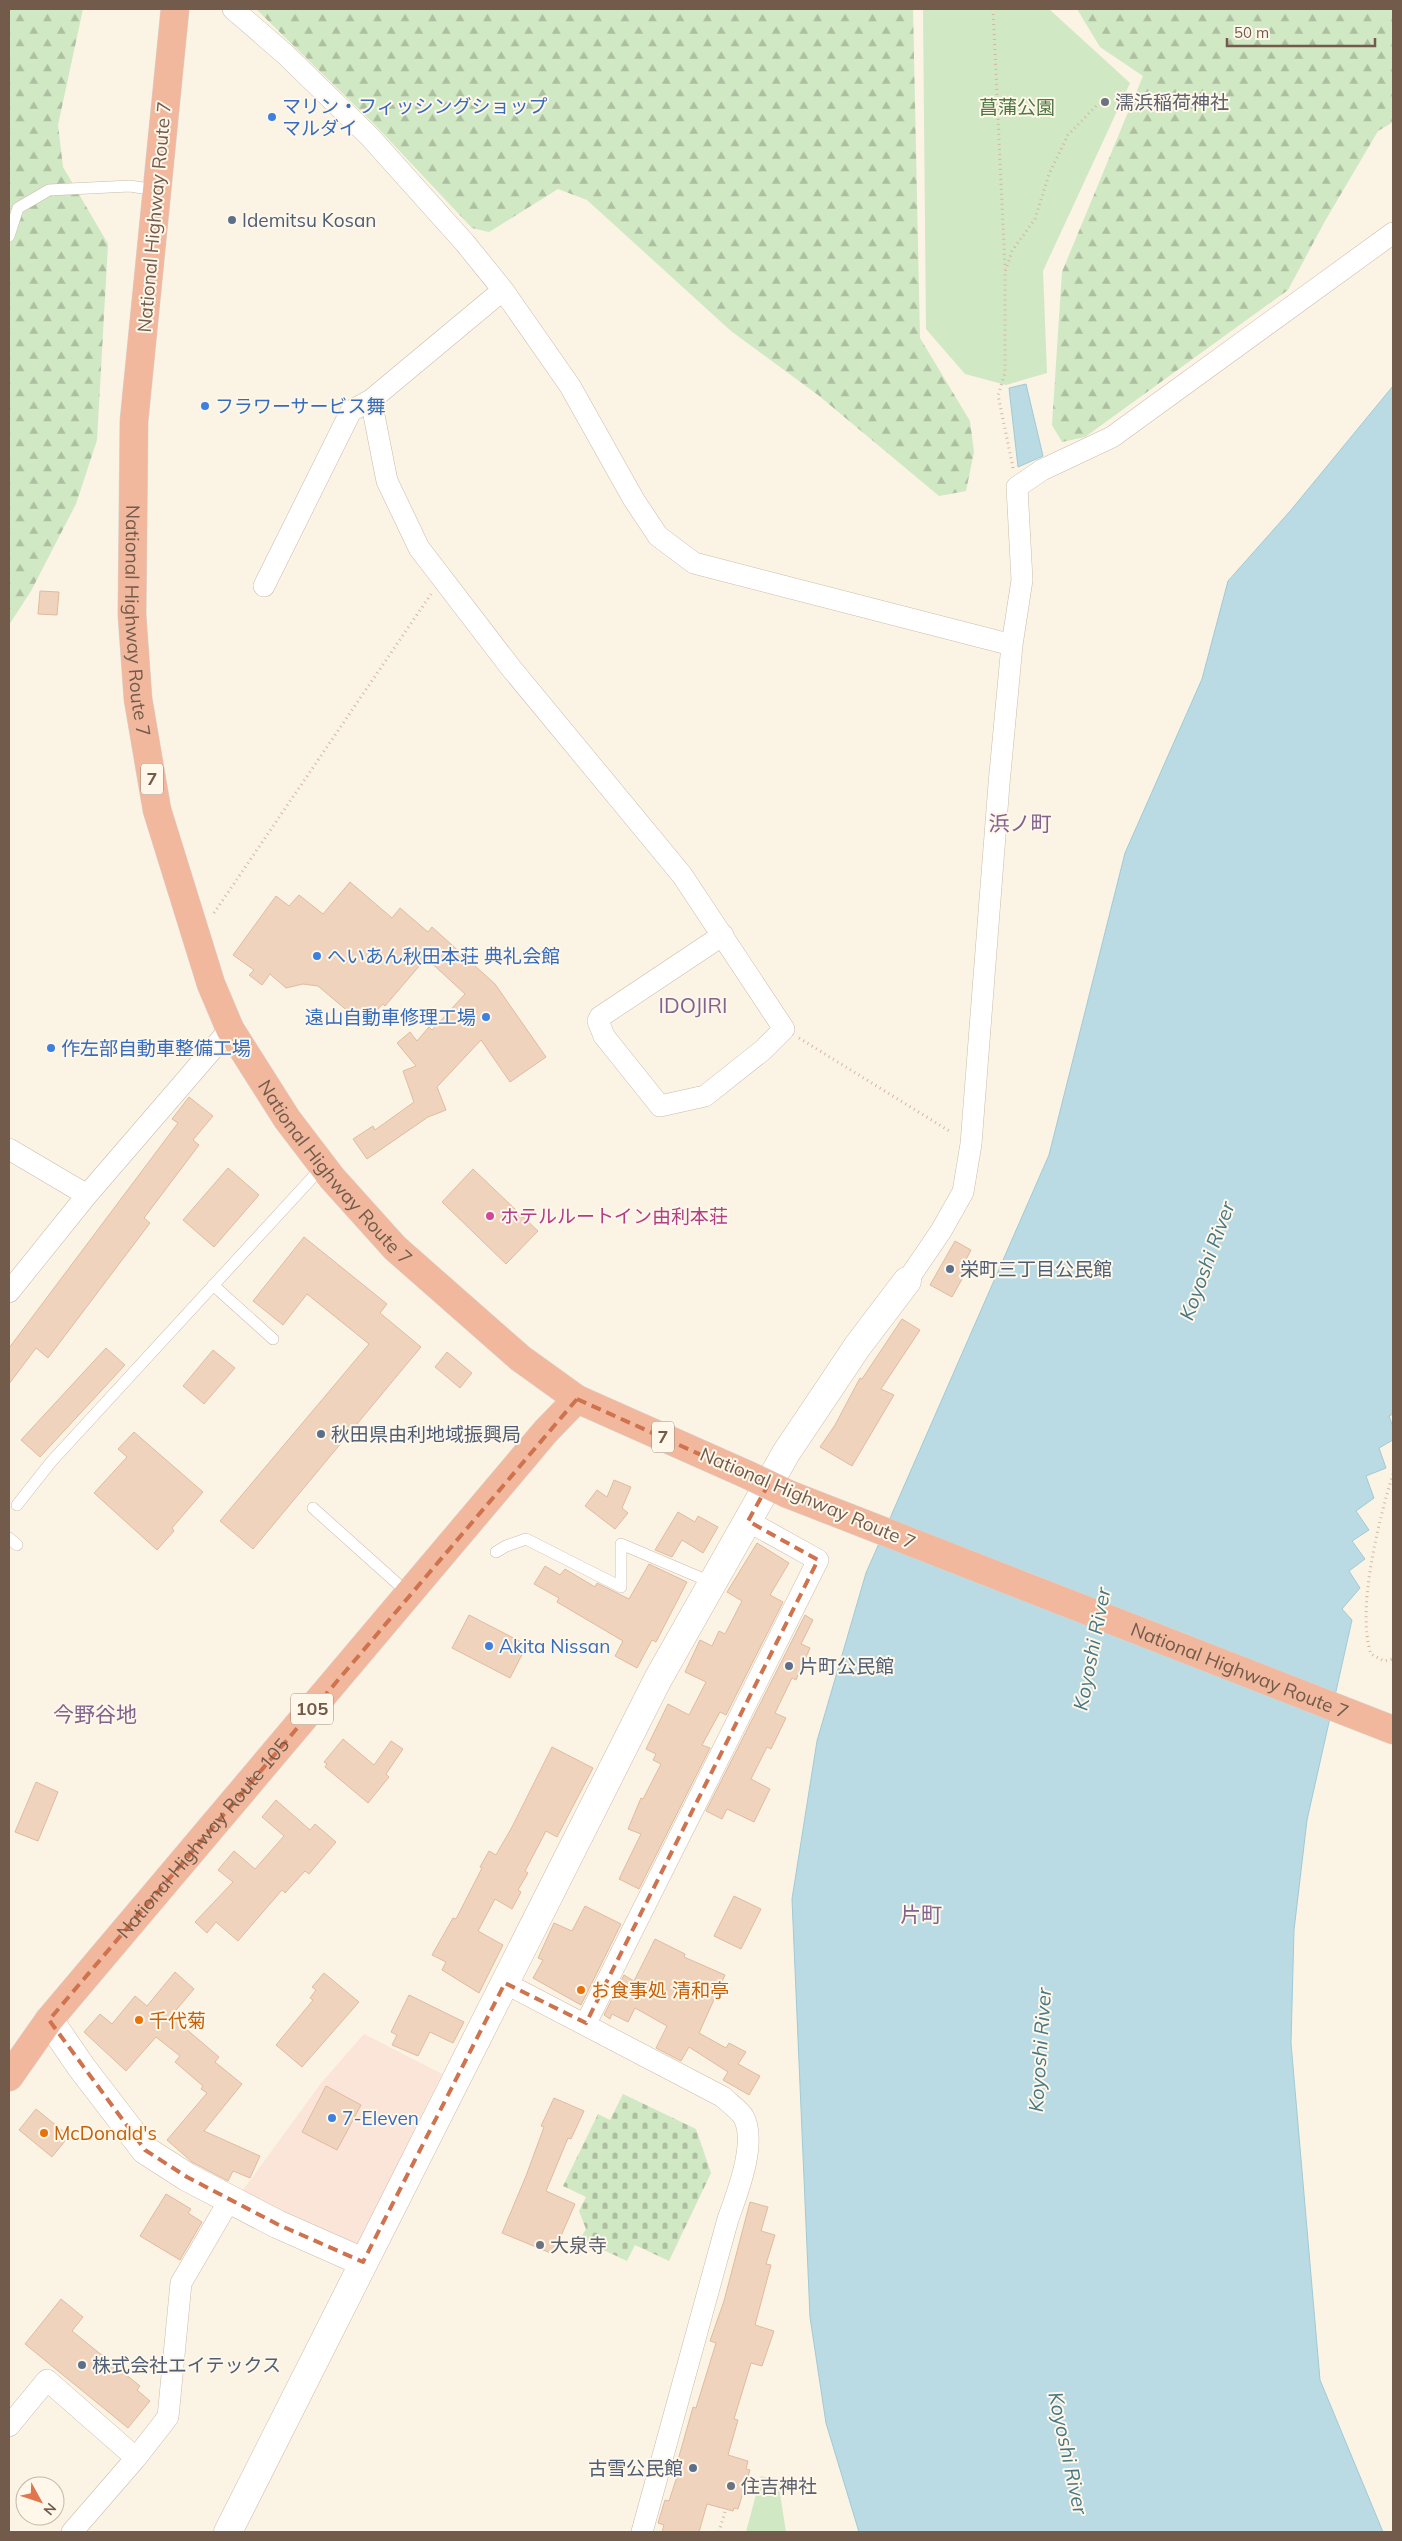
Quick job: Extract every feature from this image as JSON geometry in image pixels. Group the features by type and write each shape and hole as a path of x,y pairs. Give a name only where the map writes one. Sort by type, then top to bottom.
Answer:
{"highway":[{"name":"National Highway Route 7","path":"175,9 155,190 134,421 132,615 138,699 157,810 211,984 230,1029 287,1119 323,1166 395,1248 520,1358 577,1399 788,1494 1393,1730"},
{"name":"National Highway Route 105","path":"10,2073 49,2020 546,1432 577,1399"}],"street":[{"path":"233,9 286,55 370,137 465,243 503,290 570,386 634,500 658,536 694,562 1012,645"},
{"path":"228,2532 658,1679 797,1437 857,1347 941,1231 963,1192 971,1144 1012,645 1022,580 1017,487 1042,470 1112,438 1393,233"},
{"path":"264,586 351,411 371,400 503,290"},
{"path":"371,400 387,481 419,548 511,668 682,875 723,935 784,1029 763,1050 704,1096 660,1106 604,1036 598,1021 600,1017 723,935"},
{"path":"9,1292 87,1195 230,1029"},
{"path":"9,1149 87,1195"},
{"path":"586,2023 818,1560 748,1521"},
{"path":"505,1983 586,2023 723,2097 743,2116 748,2139 746,2170 728,2219 642,2532"},
{"path":"49,2020 82,2068 145,2150 187,2177 277,2224 363,2262"},
{"path":"72,2532 136,2458 168,2417 180,2283 230,2199"},
{"path":"9,2426 47,2380 136,2458"}],"lane":[{"path":"9,236 18,208 49,190 130,186 155,190"},
{"path":"17,1506 51,1462 323,1166"},
{"path":"213,1285 273,1338"},
{"path":"313,1508 409,1594"},
{"path":"496,1552 506,1546 526,1539 621,1587 621,1544 713,1583"}],"path":[{"path":"993,9 1005,272 1005,373 998,395 1017,487"},
{"path":"1005,272 1012,251 1035,219 1049,174 1068,135 1097,105"},
{"path":"197,939 442,576"},
{"path":"784,1029 971,1144"},
{"path":"1393,1474 1386,1498 1366,1598 1367,1641 1371,1654 1384,1661 1393,1659"},
{"path":"719,2532 725,2512"}],"highlighted area":[{"path":"577,1399 768,1485 748,1521 818,1560 586,2023 505,1983 363,2262 277,2224 187,2177 145,2150 49,2020"}],"shaded area":[{"path":"364,2034 442,2074 356,2248 240,2194 322,2082"}],"green space":[{"path":"9,9 83,9 58,125 63,167 108,244 97,440 76,504 31,591 9,625"},
{"path":"256,9 913,9 920,338 970,421 974,452 966,491 939,496 818,395 731,331 587,200 558,189 489,232 472,228 377,127"},
{"name":"菖蒲公園","path":"923,9 1049,9 1130,83 1043,271 1047,373 1006,385 965,374 926,329"},
{"path":"1077,9 1393,9 1393,122 1378,131 1325,221 1288,290 1085,437 1062,442 1052,425 1062,272 1143,76 1100,47"},
{"path":"623,2094 696,2129 711,2173 669,2261 635,2245 627,2261 580,2239 586,2229 579,2211 586,2197 563,2186 598,2114 610,2120"},
{"path":"761,2476 778,2481 786,2532 746,2532"}],"water":[{"path":"1026,384 1043,456 1018,467 1009,388"},
{"name":"Koyoshi River","path":"1393,386 1393,1414 1389,1416 1393,1427 1393,1440 1379,1448 1386,1468 1366,1476 1374,1498 1356,1511 1369,1530 1352,1541 1365,1559 1349,1571 1360,1588 1342,1609 1352,1620 1307,1820 1294,1930 1291,2043 1320,2380 1383,2532 859,2532 826,2423 810,2317 792,1899 817,1741 866,1573 1049,1155 1125,853 1202,679 1228,581 1291,510"}],"building":[{"path":"40,591 59,592 57,615 38,614"},
{"path":"350,882 392,918 400,908 428,932 432,927 495,984 546,1057 510,1082 481,1040 437,1087 446,1110 428,1117 367,1159 353,1139 373,1126 375,1130 414,1102 403,1071 416,1066 397,1043 410,1032 417,1041 429,1027 432,1030 465,994 426,958 385,1006 383,1004 359,1028 347,1016 350,1013 318,986 303,984 286,988 270,974 262,985 249,975 254,970 233,955 276,896 289,906 299,895 323,914"},
{"path":"189,1097 213,1116 193,1140 199,1145 144,1218 150,1223 48,1358 36,1348 9,1384 9,1348 178,1123 172,1119"},
{"path":"228,1168 259,1195 214,1247 183,1220"},
{"name":"ホテルルートイン由利本荘","path":"473,1169 538,1231 506,1264 442,1202"},
{"name":"秋田県由利地域振興局","path":"304,1237 387,1304 380,1313 421,1347 253,1549 220,1521 369,1344 307,1294 283,1325 253,1301"},
{"name":"栄町三丁目公民館","path":"955,1241 971,1250 961,1269 966,1272 952,1297 930,1285"},
{"path":"902,1319 920,1330 881,1389 894,1395 852,1466 820,1447 835,1425 860,1378 862,1379"},
{"path":"106,1348 125,1365 40,1457 21,1440"},
{"path":"213,1350 235,1368 204,1404 183,1386"},
{"path":"447,1352 472,1373 460,1388 435,1367"},
{"path":"134,1432 203,1492 172,1528 174,1531 157,1550 94,1493 127,1457 118,1449"},
{"path":"614,1480 631,1487 622,1508 628,1513 615,1529 585,1506 597,1490 607,1497"},
{"path":"678,1512 695,1522 698,1516 718,1527 703,1553 682,1540 672,1557 655,1550"},
{"path":"757,1543 789,1563 770,1595 783,1602 726,1715 720,1712 702,1745 710,1748 639,1889 619,1879 641,1834 628,1829 641,1798 643,1799 661,1764 653,1760 656,1754 646,1749 668,1704 689,1715 706,1682 685,1672 700,1640 712,1646 719,1631 725,1634 742,1601 727,1592"},
{"path":"649,1564 687,1582 656,1642 652,1640 637,1668 615,1656 623,1641 557,1602 559,1598 534,1584 545,1566 560,1575 565,1569 595,1587 597,1583 629,1599"},
{"name":"Akita Nissan","path":"469,1615 527,1645 510,1678 452,1648"},
{"path":"805,1615 813,1620 801,1644 810,1648 796,1680 792,1678 775,1713 786,1718 771,1749 767,1747 751,1779 770,1789 754,1822 727,1809 722,1819 706,1811"},
{"path":"343,1739 374,1765 391,1741 403,1749 386,1774 389,1777 368,1803 325,1767 327,1764 324,1762"},
{"path":"552,1747 593,1768 557,1837 546,1831 525,1871 528,1873 518,1890 521,1892 512,1909 495,1899 478,1931 503,1945 479,1993 442,1970 446,1962 432,1955 453,1918 456,1919 489,1851 496,1855"},
{"path":"36,1782 58,1792 38,1841 15,1832"},
{"path":"276,1800 310,1830 315,1824 336,1842 309,1874 305,1871 285,1893 282,1890 238,1941 216,1922 207,1933 195,1922 233,1882 218,1870 234,1851 255,1869 284,1836 262,1817"},
{"path":"734,1896 761,1909 741,1949 714,1936"},
{"path":"585,1906 621,1924 581,2005 533,1978 543,1960 538,1958 554,1923 572,1931"},
{"path":"655,1939 685,1954 684,1957 725,1975 699,2033 726,2048 729,2043 746,2052 738,2064 760,2076 749,2095 723,2080 728,2072 689,2047 681,2061 656,2048 667,2026 635,2008 628,2022 612,2014 610,2019 604,2015 624,1975 634,1981"},
{"path":"175,1972 194,1989 171,2016 219,2057 215,2062 242,2084 204,2131 260,2156 250,2178 233,2171 228,2181 192,2162 167,2140 207,2093 201,2089 203,2086 175,2062 180,2056 156,2037 126,2071 84,2032 100,2014 112,2024 135,1996 147,2006"},
{"path":"324,1973 359,2002 302,2067 276,2045 313,2000 310,1998 316,1990 312,1987"},
{"path":"409,1995 464,2022 453,2043 430,2032 418,2056 392,2045 397,2035 391,2032"},
{"name":"7-Eleven","path":"326,2086 361,2105 337,2150 302,2132"},
{"path":"554,2098 584,2111 571,2139 568,2138 546,2191 575,2204 553,2254 502,2233 544,2127 541,2126"},
{"name":"McDonald's","path":"36,2109 69,2136 52,2157 19,2130"},
{"path":"166,2194 191,2209 188,2213 202,2222 180,2260 140,2236"},
{"path":"750,2202 768,2207 761,2231 775,2235 766,2264 771,2265 755,2325 774,2331 762,2366 751,2363 734,2419 738,2420 728,2455 748,2461 746,2469 750,2470 738,2509 734,2508 733,2511 707,2504 699,2532 662,2532 664,2525 658,2523 665,2500 669,2501 682,2461 678,2460 693,2407 696,2408 716,2343 710,2341 724,2301"},
{"name":"株式会社エイテックス","path":"61,2299 83,2317 72,2331 140,2386 137,2390 150,2401 128,2428 25,2344"}],"place":[{"name":"濡浜稲荷神社","path":"1105,102"},
{"name":"マリン・フィッシングショップ マルダイ","path":"272,117"},
{"name":"Idemitsu Kosan","path":"232,220"},
{"name":"フラワーサービス舞","path":"205,406"},
{"name":"へいあん秋田本荘 典礼会館","path":"317,956"},
{"name":"遠山自動車修理工場","path":"486,1017"},
{"name":"作左部自動車整備工場","path":"51,1048"},
{"name":"ホテルルートイン由利本荘","path":"490,1216"},
{"name":"栄町三丁目公民館","path":"950,1269"},
{"name":"秋田県由利地域振興局","path":"321,1434"},
{"name":"Akita Nissan","path":"489,1646"},
{"name":"片町公民館","path":"789,1666"},
{"name":"お食事処 清和亭","path":"581,1990"},
{"name":"千代菊","path":"139,2020"},
{"name":"7-Eleven","path":"332,2118"},
{"name":"McDonald's","path":"44,2133"},
{"name":"大泉寺","path":"540,2245"},
{"name":"株式会社エイテックス","path":"82,2365"},
{"name":"古雪公民館","path":"693,2468"},
{"name":"住吉神社","path":"731,2486"}],"district":[{"name":"浜ノ町","path":"1020,824"},
{"name":"IDOJIRI","path":"693,1006"},
{"name":"今野谷地","path":"95,1715"},
{"name":"片町","path":"921,1915"}]}
